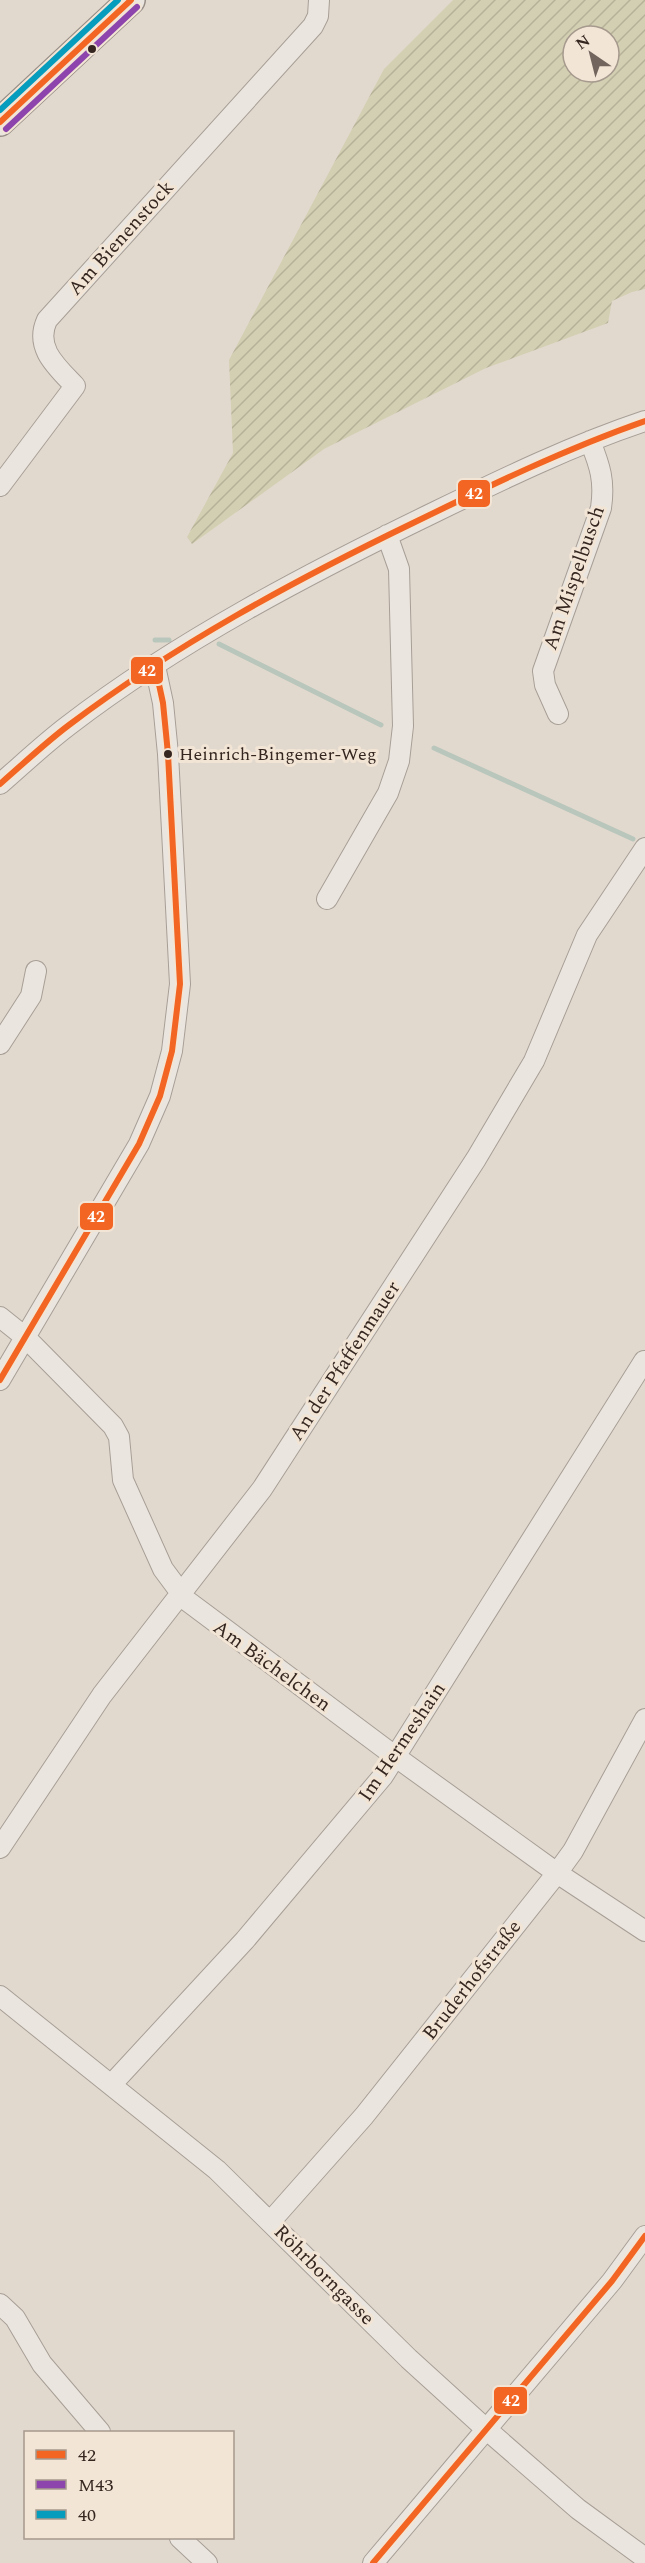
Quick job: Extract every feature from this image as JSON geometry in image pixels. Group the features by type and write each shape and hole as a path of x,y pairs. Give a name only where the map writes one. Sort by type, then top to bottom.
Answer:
{"street":[{"path":"0,122 131,0"},
{"name":"Am Bienenstock","path":"0,486 75,386 51,361 44,347 42,330 47,320 313,26 318,16 319,0"},
{"path":"0,784 67,726 155,666 266,600 387,535 505,478 590,441 645,421"},
{"name":"Am Mispelbusch","path":"558,714 545,685 543,671 601,508 604,488 600,465 590,441"},
{"path":"327,899 388,792 399,761 403,726 399,569 387,535"},
{"path":"0,1380 139,1144 160,1096 172,1051 180,984 168,754 163,703 155,666"},
{"name":"An der Pfaffenmauer","path":"0,1848 102,1695 262,1489 494,1132 534,1061 587,934 645,848"},
{"path":"0,1044 31,996 36,971"},
{"name":"Am Bächelchen","path":"0,1317 25,1337 113,1426 118,1437 123,1480 163,1569 197,1611 557,1873 645,1931"},
{"name":"Im Hermeshain","path":"111,2085 245,1940 384,1776 644,1361"},
{"name":"Bruderhofstraße","path":"270,2222 364,2116 557,1873 573,1851 645,1719"},
{"name":"Röhrborngasse","path":"0,1996 217,2170 409,2359 486,2429 578,2509 645,2558"},
{"path":"373,2563 612,2281 645,2236"},
{"path":"0,2304 15,2318 42,2364 98,2431"},
{"path":"181,2539 207,2563"}],"shaded area":[{"path":"453,0 645,0 645,289 612,301 608,323 486,368 324,449 192,544 187,537 233,453 229,360 384,69"}],"waterway":[{"path":"155,640 169,640"},
{"path":"219,644 381,725"},
{"path":"434,748 633,839"}],"transit line":[{"name":"40","path":"0,110 118,0"},
{"name":"42","path":"0,122 131,0"},
{"name":"M43","path":"6,129 137,7"},
{"name":"42","path":"0,784 60,732 109,696 193,641 279,591 470,495 556,456 645,421"},
{"name":"42","path":"0,1380 139,1144 160,1096 172,1051 180,984 168,754 163,703 155,666"},
{"name":"42","path":"373,2563 612,2281 645,2236"}],"place":[{"name":"Heinrich-Bingemer-Weg","path":"168,754"}]}
